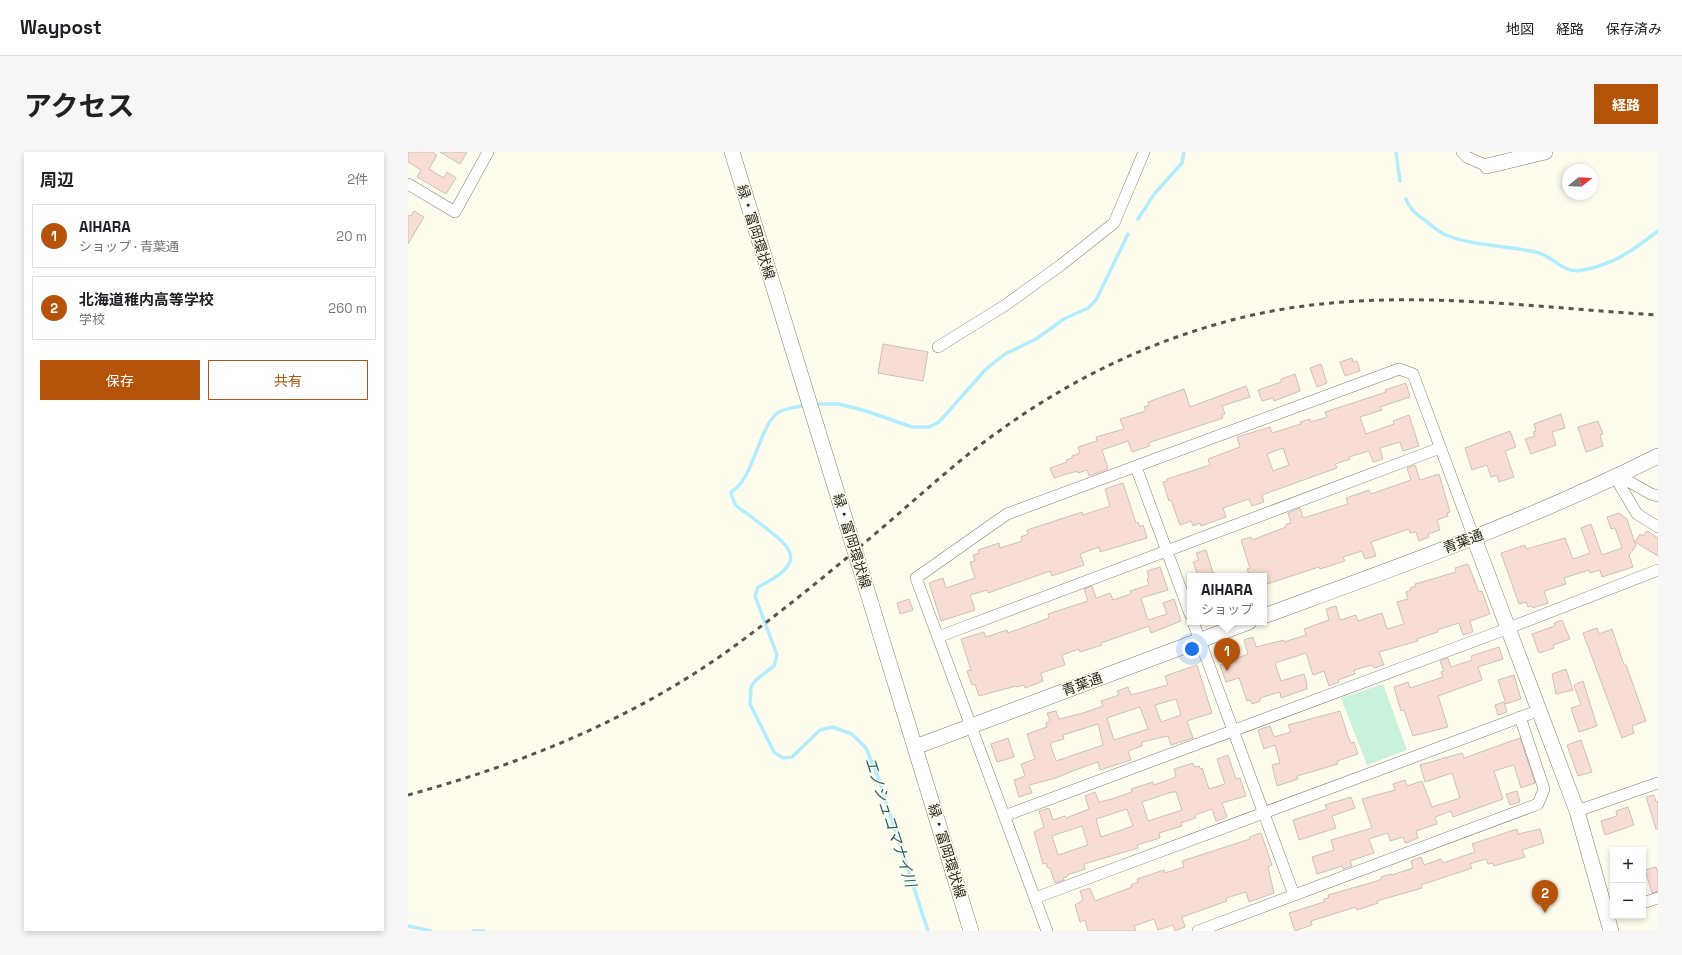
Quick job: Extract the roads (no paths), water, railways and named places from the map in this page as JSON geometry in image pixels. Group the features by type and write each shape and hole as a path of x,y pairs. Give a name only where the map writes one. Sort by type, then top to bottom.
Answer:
{"street":[{"path":"408,184 455,212 488,152"},
{"name":"緑・富岡環状線","path":"732,152 971,931"},
{"path":"938,347 1004,306 1062,265 1114,222 1144,152"},
{"path":"1462,152 1467,157 1487,166 1545,152"},
{"path":"1047,931 916,578 1007,514 1399,369 1412,374 1540,710 1577,811 1610,914"},
{"path":"938,637 1440,448"},
{"name":"青葉通","path":"1267,615 1474,538 1617,476 1658,456"},
{"path":"1136,467 1187,606"},
{"path":"1617,476 1651,494 1658,496"},
{"path":"1617,476 1637,514 1658,527"},
{"path":"1004,816 1509,628 1658,570"},
{"path":"1194,625 1294,895"},
{"name":"青葉通","path":"915,747 1240,625"},
{"path":"1035,898 1540,710"},
{"path":"1198,931 1538,804 1544,789 1520,717"},
{"path":"1577,811 1658,783"},
{"path":"1646,902 1658,898"},
{"path":"1610,919 1611,931"}],"waterway":[{"name":"エノシュコマナイ川","path":"1138,219 1155,193 1182,163 1184,152"},
{"name":"エノシュコマナイ川","path":"1396,152 1400,181"},
{"name":"エノシュコマナイ川","path":"1406,199 1409,206 1417,214 1446,235 1469,242 1516,248 1539,253 1565,268 1576,271 1594,268 1614,260 1632,250 1658,231"},
{"name":"エノシュコマナイ川","path":"814,404 839,404 866,411 912,427 929,427 939,422 986,369 1005,354 1036,339 1064,319 1088,308 1096,300 1128,234"},
{"name":"エノシュコマナイ川","path":"806,405 781,411 774,417 767,426 746,475 739,485 731,492 736,505 774,534 789,551 791,559 787,568 776,577 758,587 755,596 777,655 774,666 756,680 751,687 750,704 774,752 783,758 792,757 820,730 832,727 852,734 866,748 878,777 928,931"},
{"name":"エノシュコマナイ川","path":"408,926 431,931"},
{"name":"エノシュコマナイ川","path":"473,931 484,931"}],"railway":[{"path":"408,795 495,768 579,735 620,716 699,671 736,645 814,585 958,462 1002,429 1051,396 1130,355 1158,344 1214,325 1269,312 1325,304 1380,300 1435,300 1658,315"}],"place":[{"name":"AIHARA","path":"1227,671"},
{"name":"北海道稚内高等学校","path":"1545,913"}]}
